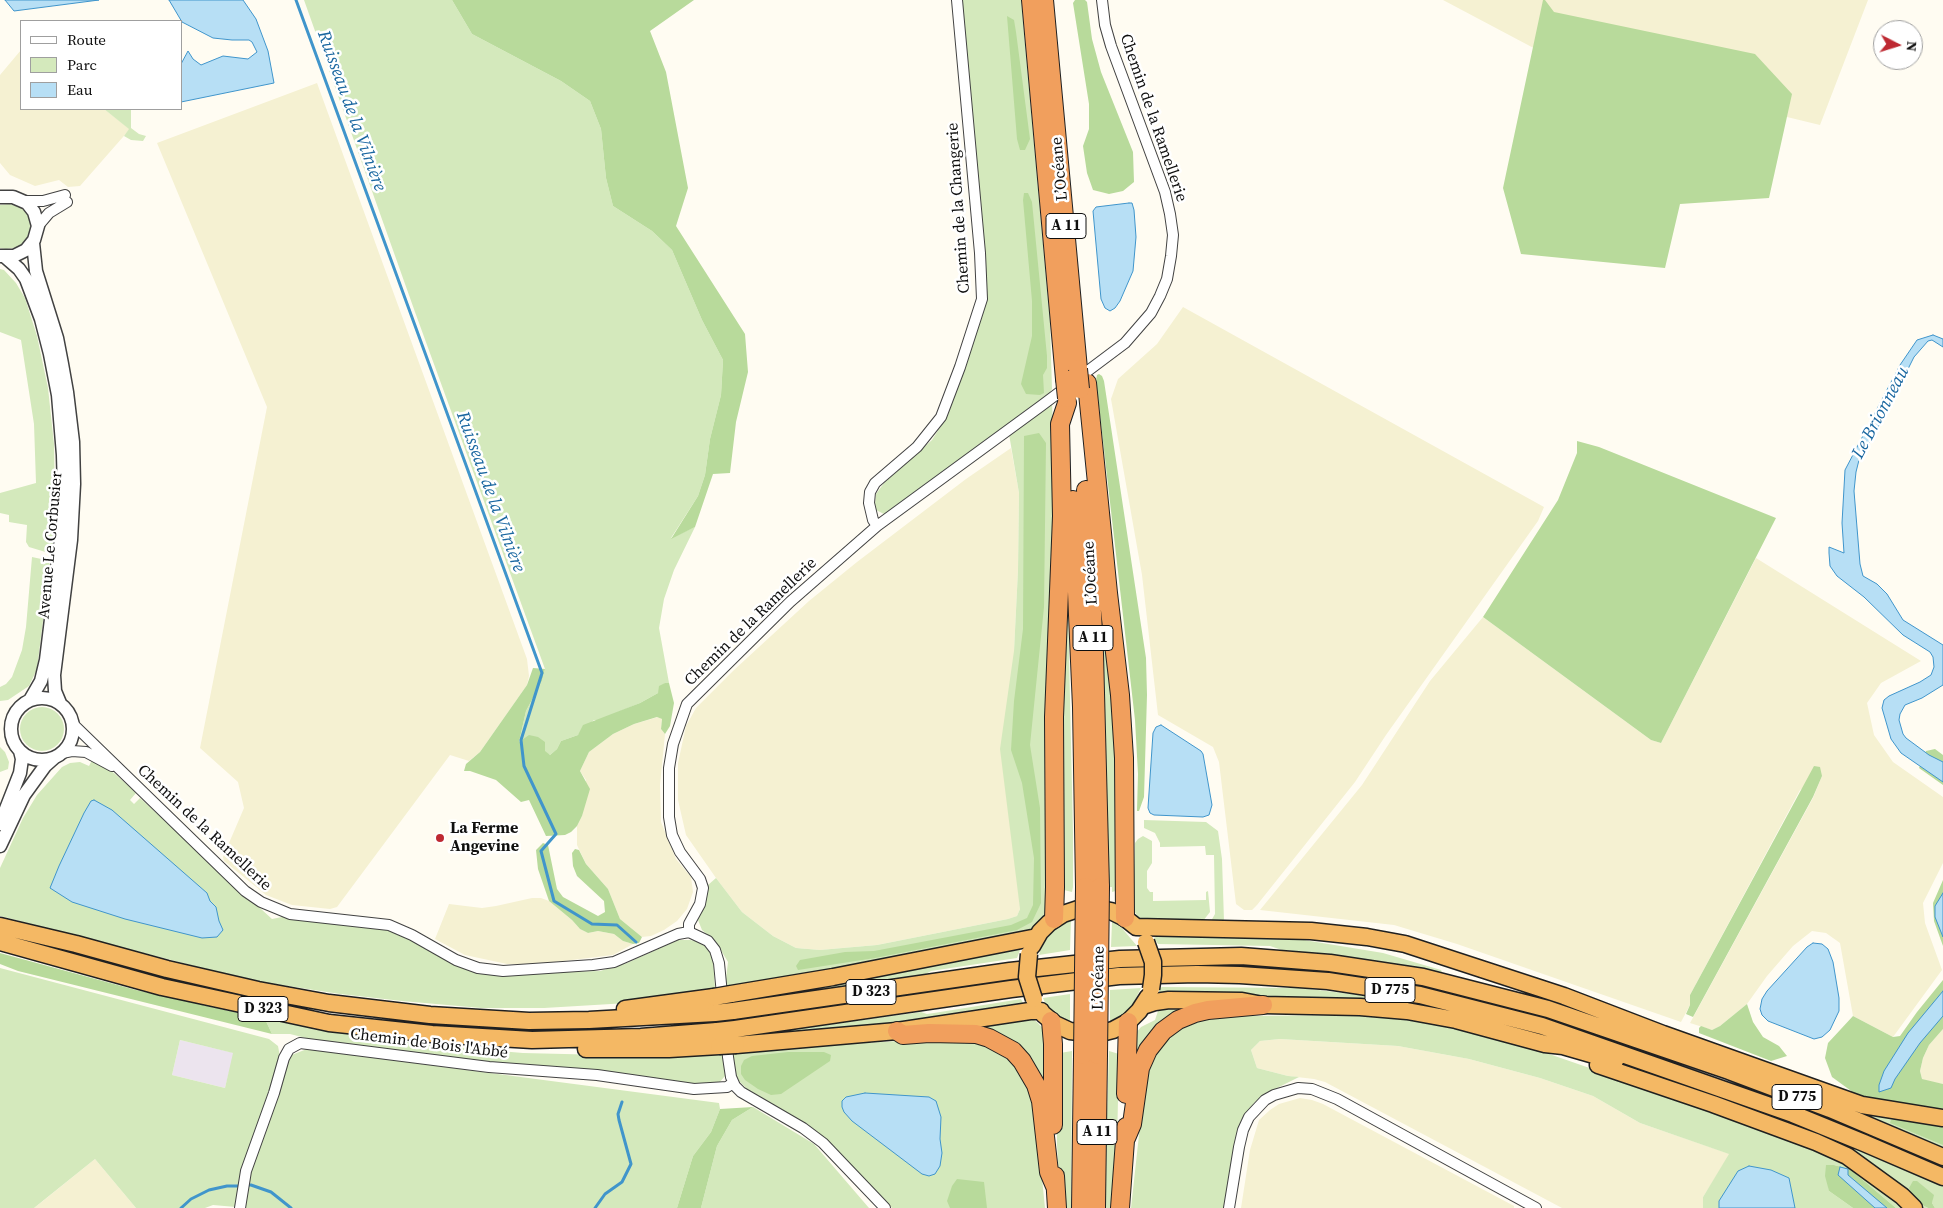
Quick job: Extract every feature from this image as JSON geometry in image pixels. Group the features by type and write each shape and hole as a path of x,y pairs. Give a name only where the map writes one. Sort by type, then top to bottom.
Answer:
{"highway":[{"name":"L’Océane","path":"1031,0 1074,387"},
{"name":"L’Océane","path":"1044,0 1092,597 1090,1055 1081,1208"},
{"path":"1054,920 1054,717 1062,516 1060,424 1074,387"},
{"path":"1074,387 1108,593 1120,695 1130,923"},
{"path":"736,1037 897,1031 1042,1010 1070,1031 1092,1034 1113,1030 1128,1022 1143,1006 1151,989 1152,962 1146,942 1130,923 1105,910 1089,908 1073,910 1054,920 1037,937 1029,954 1027,977 1042,1010 1053,1044 1053,1146 1057,1208"},
{"path":"1130,923 1311,931 1367,937 1405,944 1564,996 1663,1034 1862,1105 1943,1118"},
{"name":"D 323","path":"0,926 76,944 167,969 320,1002 430,1016 529,1021 655,1017 714,1005 733,1011 1063,964"},
{"path":"1284,931 1403,954 1515,990 1548,1009"},
{"path":"714,1005 731,994 833,977 1037,937"},
{"name":"D 323","path":"0,942 162,987 330,1023 432,1034 532,1040 642,1037 718,1039 1065,982"},
{"name":"D 775","path":"1063,964 1120,959 1198,956 1283,958 1423,977 1548,1009 1729,1071 1830,1109 1943,1157"},
{"name":"D 775","path":"1065,982 1119,976 1197,974 1282,977 1373,987 1420,996 1506,1016 1594,1043 1855,1139 1943,1177"},
{"path":"1143,1006 1169,1000 1242,1001 1263,1005"},
{"path":"1126,1138 1132,1124 1140,1068 1148,1050 1163,1031 1178,1020 1194,1013 1208,1010 1263,1005 1360,1007 1407,1011 1456,1020 1545,1044 1563,1046 1682,1082 1704,1082"},
{"path":"1120,1208 1126,1138 1128,1022"},
{"path":"897,1031 903,1035 937,1033 976,1034 989,1038 1013,1051 1022,1061 1036,1085 1040,1101 1048,1172 1055,1186"},
{"path":"1545,1044 1561,1052 1713,1104 1816,1142 1847,1156 1902,1196 1914,1208"},
{"name":"L’Océane","path":"1090,1055 1096,1208"}],"street":[{"name":"Chemin de la Changerie","path":"878,526 873,520 869,503 870,492 875,483 917,447 941,417 960,367 982,299 980,253 957,0"},
{"name":"Chemin de la Ramellerie","path":"121,772 245,891 261,902 290,914 389,925 412,935 456,960 478,968 503,971 528,970 614,962 678,934 688,932 689,924 700,904 703,888 700,879 680,852 672,835 669,817 669,768 673,744 687,704 790,602 878,526 1125,343 1151,313 1160,296 1167,279 1171,256 1173,235 1170,214 1165,192 1111,46 1105,25 1102,0"},
{"path":"0,186 34,212 38,226"},
{"path":"0,198 43,201 66,198 38,226 33,243 21,254 2,256"},
{"name":"Avenue Le Corbusier","path":"33,243 36,271 57,338 68,392 73,442 74,484 71,540 54,675 56,695 60,703"},
{"name":"Avenue Le Corbusier","path":"2,256 16,266 24,276 39,311 55,380 63,455 64,490 61,538 48,646 42,678 35,694 30,700"},
{"path":"0,846 24,795 45,766 58,756 72,737 73,724 69,713 60,703 49,698 39,697 30,700 18,708 11,722 12,739 20,750 31,758 41,760 58,756 78,751 86,752 121,772"},
{"path":"73,724 121,772"},
{"path":"0,824 20,773 22,760 20,750"},
{"path":"688,932 708,941 715,950 733,1083 741,1092 804,1128 823,1143 885,1208"},
{"name":"Chemin de Bois l'Abbé","path":"240,1208 246,1171 274,1093 284,1058 289,1049 300,1043 489,1067 606,1076 694,1089 727,1087 733,1083"},
{"path":"1229,1208 1239,1147 1243,1130 1250,1117 1265,1100 1274,1095 1298,1088 1312,1089 1337,1099 1536,1208"}],"shaded area":[{"path":"1443,0 1868,0 1820,125 1560,62"},
{"path":"20,51 20,110 105,110 130,129 80,186 68,187 59,180 35,186 10,175 0,163 0,75"},
{"path":"317,83 527,659 529,676 527,685 480,752 469,761 450,755 337,907 330,909 292,905 266,895 224,861 223,857 244,808 238,782 200,748 267,407 157,143"},
{"path":"1183,307 1544,507 1538,521 1386,735 1355,782 1252,910 1244,910 1236,904 1219,762 1213,747 1158,715 1142,575 1111,399 1118,379 1157,344"},
{"path":"1011,448 1019,493 1014,651 1020,909 1017,916 877,945 820,950 796,948 773,936 742,912 686,835 678,800 678,763 686,726 696,708 809,601 966,479"},
{"path":"1756,558 1921,661 1881,683 1867,703 1874,735 1893,762 1943,797 1943,863 1923,903 1925,923 1942,970 1893,1037 1853,1016 1840,943 1826,933 1812,931 1793,946 1767,976 1747,1004 1720,1026 1712,1030 1690,1023 1813,798 1822,776 1800,790 1690,995 1690,1005 1681,1022 1457,944 1394,925 1260,910 1362,785 1430,681 1483,617 1651,740 1661,743"},
{"path":"658,717 662,719 661,729 665,734 660,785 661,822 676,859 691,877 693,892 687,909 677,921 651,936 642,937 620,919 608,889 586,864 577,845 577,826 582,816 586,780 580,771 589,752 613,734 634,724"},
{"path":"532,898 541,898 549,901 580,929 588,933 598,931 614,934 623,941 633,944 613,955 539,964 507,964 465,955 435,939 449,904 482,908"},
{"path":"1943,1029 1943,1084 1922,1079 1920,1071 1929,1045"},
{"path":"1280,1039 1398,1046 1469,1059 1540,1078 1593,1096 1640,1123 1730,1154 1703,1197 1703,1208 1562,1208 1325,1082 1288,1076 1257,1068 1251,1050 1260,1041"},
{"path":"180,1040 234,1053 225,1088 172,1075"},
{"path":"1300,1098 1323,1104 1514,1206 1514,1208 1241,1208 1250,1150 1259,1120 1279,1104"},
{"path":"95,1159 136,1208 34,1208 43,1201"}],"green space":[{"path":"304,0 452,0 472,34 561,81 590,101 601,129 606,178 613,206 652,231 672,250 702,320 723,360 721,395 710,439 705,475 698,496 671,538 695,527 674,570 664,599 659,628 669,683 665,683 658,693 640,703 599,720 594,720 578,735 561,741 557,749 550,755 519,742 526,711 542,681 545,669"},
{"path":"452,0 694,0 650,31 666,72 688,188 676,226 745,334 748,372 736,422 730,473 713,474 695,527 671,539 698,496 705,475 710,439 721,395 723,360 702,320 672,250 652,231 613,206 606,178 601,129 590,101 561,81 472,34"},
{"path":"961,0 1021,0 1050,322 1052,389 1049,394 884,514 876,510 876,494 884,483 932,440 948,415 984,302"},
{"path":"1075,0 1085,0 1087,2 1092,39 1101,72 1133,152 1134,182 1123,191 1109,194 1093,190 1087,173 1083,146 1089,129 1089,104 1073,3"},
{"path":"1543,0 1554,12 1755,54 1792,94 1769,198 1680,204 1665,268 1521,254 1503,188"},
{"path":"1007,16 1014,20 1016,32 1030,139 1025,150 1020,150 1017,139"},
{"path":"105,110 131,110 131,128 139,134 146,136 143,141 131,140 124,136 129,129"},
{"path":"1024,193 1028,193 1032,202 1047,356 1047,368 1043,375 1044,393 1040,395 1026,394 1021,384 1032,336 1032,301 1023,200"},
{"path":"10,204 26,212 31,228 27,240 23,244 6,249 0,248 0,205"},
{"path":"0,269 4,270 16,283 25,298 37,336 48,388 54,444 55,503 52,554 29,547 26,542 27,525 9,522 9,515 0,513 0,493 36,483 34,424 21,340 0,332"},
{"path":"1099,374 1104,381 1146,658 1147,695 1144,797 1139,811 1137,811 1138,774 1135,720 1096,380"},
{"path":"1052,403 1056,501 1048,910 1032,929 1024,935 775,982 725,987 728,962 716,942 702,930 698,920 708,885 716,878 742,912 773,936 796,948 820,950 877,945 1017,916 1020,909 1000,749 1014,651 1018,570 1019,493 1009,434"},
{"path":"1039,433 1046,443 1044,607 1030,745 1040,808 1041,903 1032,922 1017,930 875,958 798,970 796,966 800,960 845,952 874,951 1011,925 1027,918 1033,905 1034,858 1022,783 1011,750 1014,701 1023,629 1024,436"},
{"path":"1577,441 1599,447 1776,518 1661,743 1651,740 1483,617 1558,500 1577,453"},
{"path":"32,557 46,560 50,564 37,669 29,686 8,700 0,701 0,687 6,684 12,677 22,650 26,627"},
{"path":"1067,565 1073,833 1072,892 1060,889 1060,781"},
{"path":"1100,568 1112,659 1119,890 1112,892 1112,887 1109,887"},
{"path":"533,668 545,669 542,681 526,711 519,742 529,735 538,737 545,742 545,751 550,755 557,749 561,741 578,735 583,725 640,703 658,693 659,686 665,683 669,683 674,703 670,726 665,734 661,729 662,719 657,717 634,724 613,734 589,752 580,771 590,789 577,826 565,835 546,836 529,800 521,802 496,780 470,771 464,771 466,764 480,752 527,685"},
{"path":"46,707 58,713 63,720 63,738 58,745 51,750 38,751 30,748 23,741 20,725 23,717 30,710"},
{"path":"0,747 5,752 9,762 8,769 0,772"},
{"path":"1935,749 1943,755 1943,785 1919,768 1926,751"},
{"path":"92,760 114,773 136,793 130,800 134,804 140,798 272,919 287,916 355,925 361,928 386,928 477,973 493,974 600,971 627,963 678,940 690,940 700,942 706,946 713,958 715,988 713,988 713,991 628,1003 544,1008 481,1008 402,1001 249,980 0,916 0,868 23,818 37,795 62,767 70,763 80,762 89,766"},
{"path":"1814,766 1820,767 1822,776 1813,797 1693,1017 1686,1014 1690,1005 1690,995"},
{"path":"1144,820 1206,822 1218,831 1222,859 1224,921 1211,921 1215,914 1214,855 1206,855 1205,846 1160,847 1155,833 1144,828"},
{"path":"1143,836 1152,841 1152,863 1147,871 1147,888 1150,892 1153,892 1153,901 1206,900 1206,892 1208,891 1210,912 1203,921 1144,920 1139,918 1134,911 1132,905 1135,843"},
{"path":"543,843 548,845 557,889 563,897 598,916 605,912 604,901 577,876 573,866 572,853 575,849 579,850 586,864 608,889 620,919 642,937 639,943 633,944 623,941 614,934 598,931 588,933 580,929 549,901 538,869 536,850"},
{"path":"1943,880 1943,946 1934,921 1933,903"},
{"path":"1071,919 1070,950 1039,955 1041,947 1051,933 1059,925"},
{"path":"1112,922 1121,927 1137,946 1111,947"},
{"path":"1196,935 1298,939 1383,953 1441,970 1442,972 1330,954 1282,950 1270,946 1158,944 1154,938 1157,936"},
{"path":"1020,950 1017,958 931,971 926,974 732,1003 732,998"},
{"path":"0,953 136,990 265,1019 272,1034 18,971 0,964"},
{"path":"0,968 269,1039 278,1046 280,1057 242,1170 236,1207 213,1205 205,1208 136,1208 95,1159 34,1208 0,1208","holes":["180,1040 233,1053 225,1088 172,1075"]},
{"path":"1943,980 1943,1029 1929,1045 1920,1071 1922,1079 1943,1084 1943,1113 1866,1099 1832,1077 1825,1058 1828,1043 1853,1016 1893,1037 1900,1036"},
{"path":"1162,987 1301,988 1402,1000 1429,1007 1159,994 1159,989"},
{"path":"1141,988 1128,1010 1110,1023 1110,990"},
{"path":"1070,994 1070,1023 1057,1017 1047,1007 1043,998"},
{"path":"1021,999 1024,1005 933,1022 736,1037 921,1012 927,1014"},
{"path":"1747,1004 1753,1022 1763,1037 1779,1046 1787,1056 1771,1061 1699,1033 1701,1026 1712,1030 1720,1026"},
{"path":"1194,1006 1135,1067 1136,1033 1141,1027 1155,1020 1158,1011 1164,1008"},
{"path":"1358,1015 1408,1020 1457,1028 1526,1046 1685,1101 1843,1159 1906,1208 1896,1208 1850,1169 1827,1165 1829,1191 1853,1208 1703,1208 1703,1197 1729,1154 1640,1123 1593,1096 1540,1078 1469,1059 1398,1046 1280,1039 1260,1041 1251,1050 1257,1068 1299,1077 1267,1093 1255,1102 1243,1119 1236,1137 1225,1208 1131,1208 1145,1080 1150,1063 1158,1047 1172,1032 1204,1020 1242,1016"},
{"path":"1031,1018 1045,1031 1048,1054 1041,1086 974,1025"},
{"path":"265,1019 318,1029 429,1045 523,1053 647,1056 724,1054 725,1076 719,1083 700,1086 505,1065 314,1040 290,1034 272,1034"},
{"path":"930,1039 968,1039 992,1046 1012,1059 1026,1078 1035,1108 1045,1208 892,1208 830,1144 812,1129 747,1089 739,1081 734,1070 732,1053 737,1051"},
{"path":"307,1049 719,1103 720,1109 711,1132 693,1156 677,1208 243,1208 247,1181 289,1056"},
{"path":"1072,1051 1071,1208 1061,1208 1057,1145 1057,1092 1060,1053"},
{"path":"1109,1051 1119,1054 1116,1190 1113,1208 1104,1208"},
{"path":"788,1052 824,1052 831,1055 830,1061 781,1094 771,1095 758,1089 745,1080 741,1074 741,1066 744,1060 752,1056"},
{"path":"753,1107 814,1144 869,1208 701,1208 717,1146 732,1120"},
{"path":"753,1107 732,1120 717,1146 701,1208 677,1208 693,1156 711,1132 720,1109"},
{"path":"1859,1111 1943,1123 1943,1148 1889,1124"},
{"path":"1905,1118 1943,1124 1943,1145 1890,1123 1894,1119"},
{"path":"1823,1136 1943,1184 1943,1208 1935,1208 1932,1203 1933,1195 1917,1182 1920,1204 1928,1208 1921,1208"},
{"path":"1826,1165 1850,1169 1896,1208 1853,1208 1829,1191 1825,1176"},
{"path":"957,1179 984,1182 987,1208 950,1208 947,1201 952,1186"},
{"path":"1913,1181 1917,1181 1934,1195 1932,1203 1935,1208 1928,1208 1916,1202 1909,1188"}],"water":[{"path":"5,0 99,0 14,11"},
{"path":"169,0 243,0 256,19 268,51 274,83 182,102 182,62 188,51 193,59 201,65 223,56 248,59 257,52 249,40 213,38 181,20"},
{"path":"1132,203 1136,237 1133,271 1120,301 1110,311 1105,308 1101,299 1093,211 1096,207"},
{"name":"Le Brionneau","path":"1933,335 1943,339 1943,347 1932,340 1928,341 1914,357 1885,415 1859,460 1854,491 1860,564 1863,576 1877,584 1887,594 1903,620 1943,645 1943,685 1922,698 1905,705 1899,720 1906,738 1929,755 1943,762 1943,782 1901,753 1891,739 1882,708 1884,700 1889,696 1931,675 1934,667 1933,657 1930,652 1903,635 1864,597 1837,576 1830,566 1829,553 1829,547 1844,553 1842,523 1845,470 1900,365 1917,340"},
{"path":"1161,725 1203,754 1212,805 1209,815 1203,817 1154,815 1150,813 1148,808 1153,733 1156,727"},
{"path":"94,800 112,810 207,893 210,901 216,907 223,930 217,937 202,938 125,919 72,902 50,888 84,813 91,801"},
{"path":"1943,893 1943,937 1935,917 1935,906"},
{"path":"1813,943 1822,944 1828,949 1833,962 1839,998 1839,1011 1830,1030 1822,1037 1814,1039 1768,1021 1762,1015 1760,1009 1762,999 1767,991 1807,947"},
{"path":"1943,991 1943,1016 1920,1043 1895,1079 1891,1088 1879,1092 1879,1085 1884,1071 1908,1033"},
{"path":"865,1093 929,1097 936,1101 941,1117 940,1139 942,1153 940,1166 935,1174 929,1176 922,1174 852,1121 844,1112 842,1101 846,1097"},
{"path":"1749,1166 1771,1170 1789,1178 1795,1208 1719,1208 1719,1201 1738,1171"},
{"path":"1840,1167 1848,1169 1848,1175 1887,1208 1875,1208 1838,1175"}],"waterway":[{"name":"Ruisseau de la Vilnière","path":"296,0 542,673 521,740 524,766 556,834 541,851 554,901 592,924 617,925 636,942"},
{"name":"Ruisseau de la Vilnière","path":"595,1208 605,1194 622,1182 631,1164 618,1114 622,1102"},
{"path":"246,1185 271,1192 291,1208"},
{"path":"181,1208 191,1199 209,1190 227,1186 238,1186"}],"place":[{"name":"La Ferme Angevine","path":"440,838"}]}
